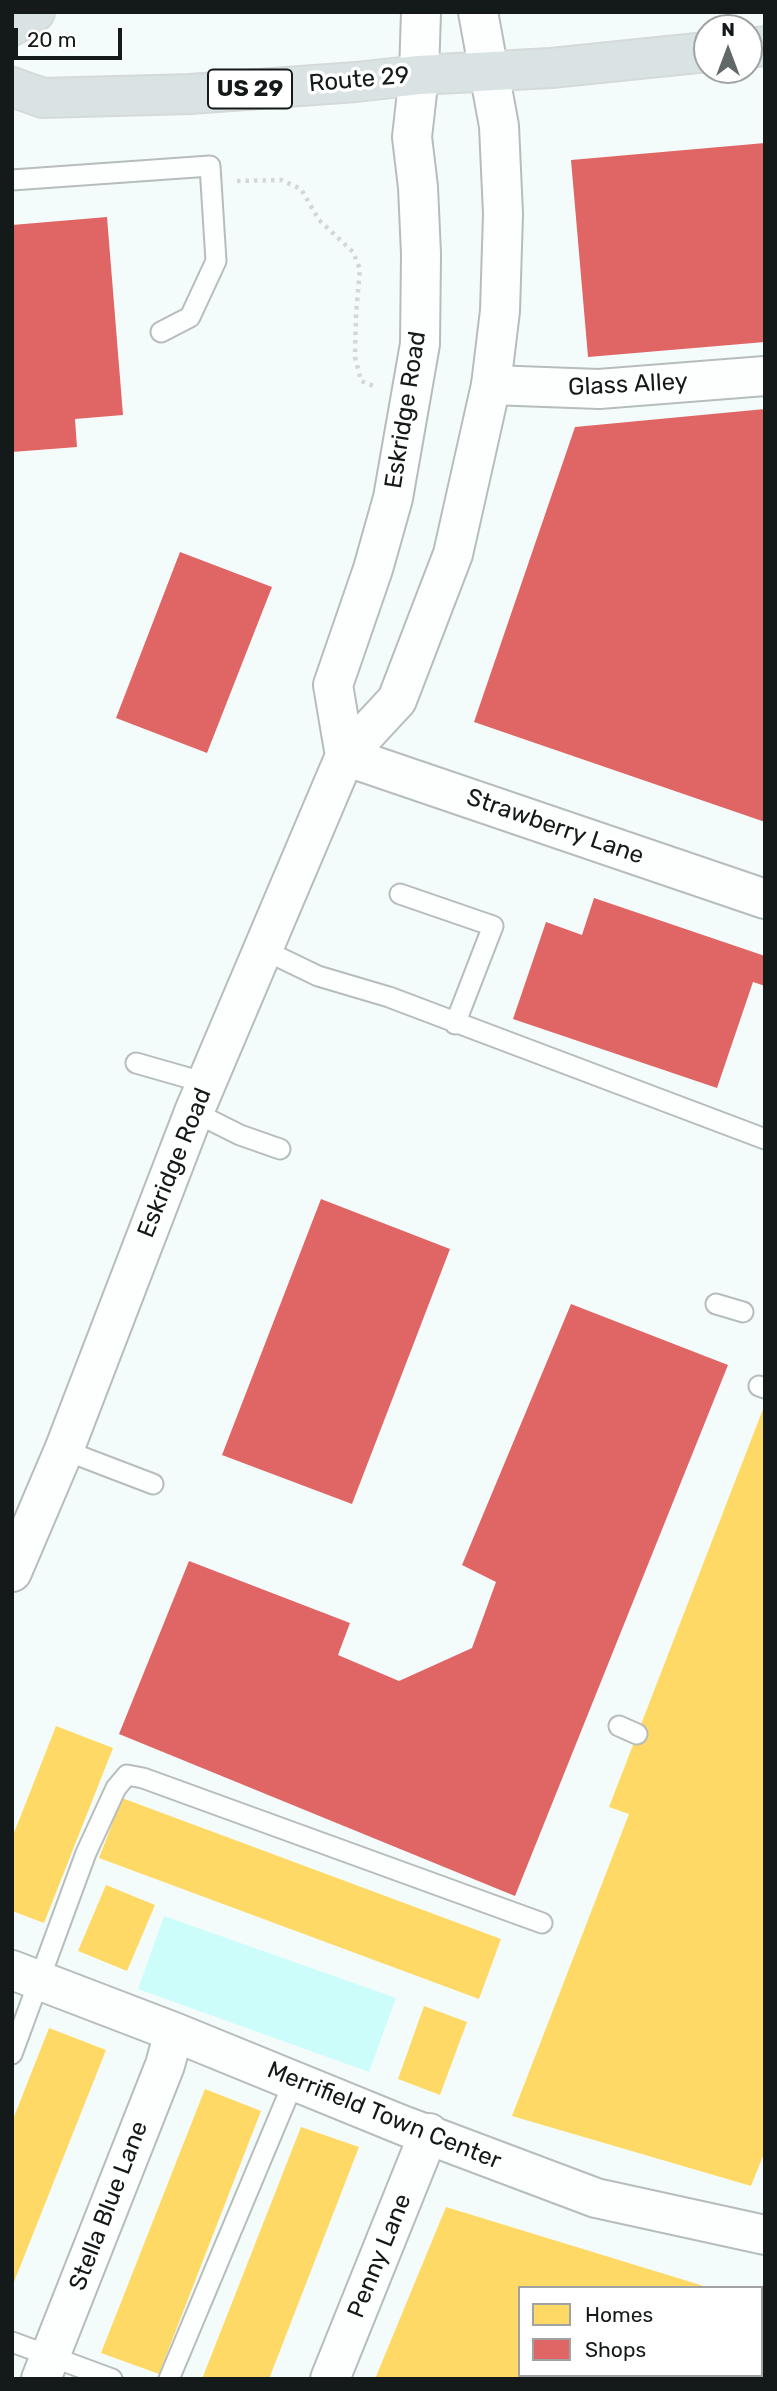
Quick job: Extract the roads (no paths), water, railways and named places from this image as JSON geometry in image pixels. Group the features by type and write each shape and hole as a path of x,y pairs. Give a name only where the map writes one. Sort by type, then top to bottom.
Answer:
{"main road":[{"path":"12,26 35,12"},
{"name":"Route 29","path":"12,88 43,97 190,94 419,75 551,68 693,53"}],"street":[{"name":"Eskridge Road","path":"345,756 333,685 373,569 393,498 420,344 421,254 418,187 412,137 419,75 421,12"},
{"name":"Eskridge Road","path":"12,1572 64,1450 200,1098 345,756 397,700 453,554 491,386 500,311 503,214 499,126 478,12"},
{"name":"Glass Alley","path":"491,386 580,390 765,376"},
{"name":"Strawberry Lane","path":"345,756 765,899"},
{"name":"Merrifield Town Center","path":"27,1975 402,2125 429,2133 458,2147 596,2197 765,2235"},
{"name":"Stella Blue Lane","path":"46,2367 165,2065 174,2032"},
{"name":"Penny Lane","path":"330,2379 429,2133"}],"lane":[{"path":"12,180 211,174 216,261 190,317 161,332"},
{"path":"400,894 493,926 455,1024"},
{"path":"264,950 318,976 389,997 765,1139"},
{"path":"136,1063 200,1098 240,1135 280,1149"},
{"path":"716,1304 743,1312"},
{"path":"64,1450 153,1484"},
{"path":"619,1726 637,1734"},
{"path":"12,2054 27,1975 116,1788 127,1776 156,1783 542,1923"},
{"path":"169,2379 294,2081"},
{"path":"12,2342 46,2367 112,2379"}]}
